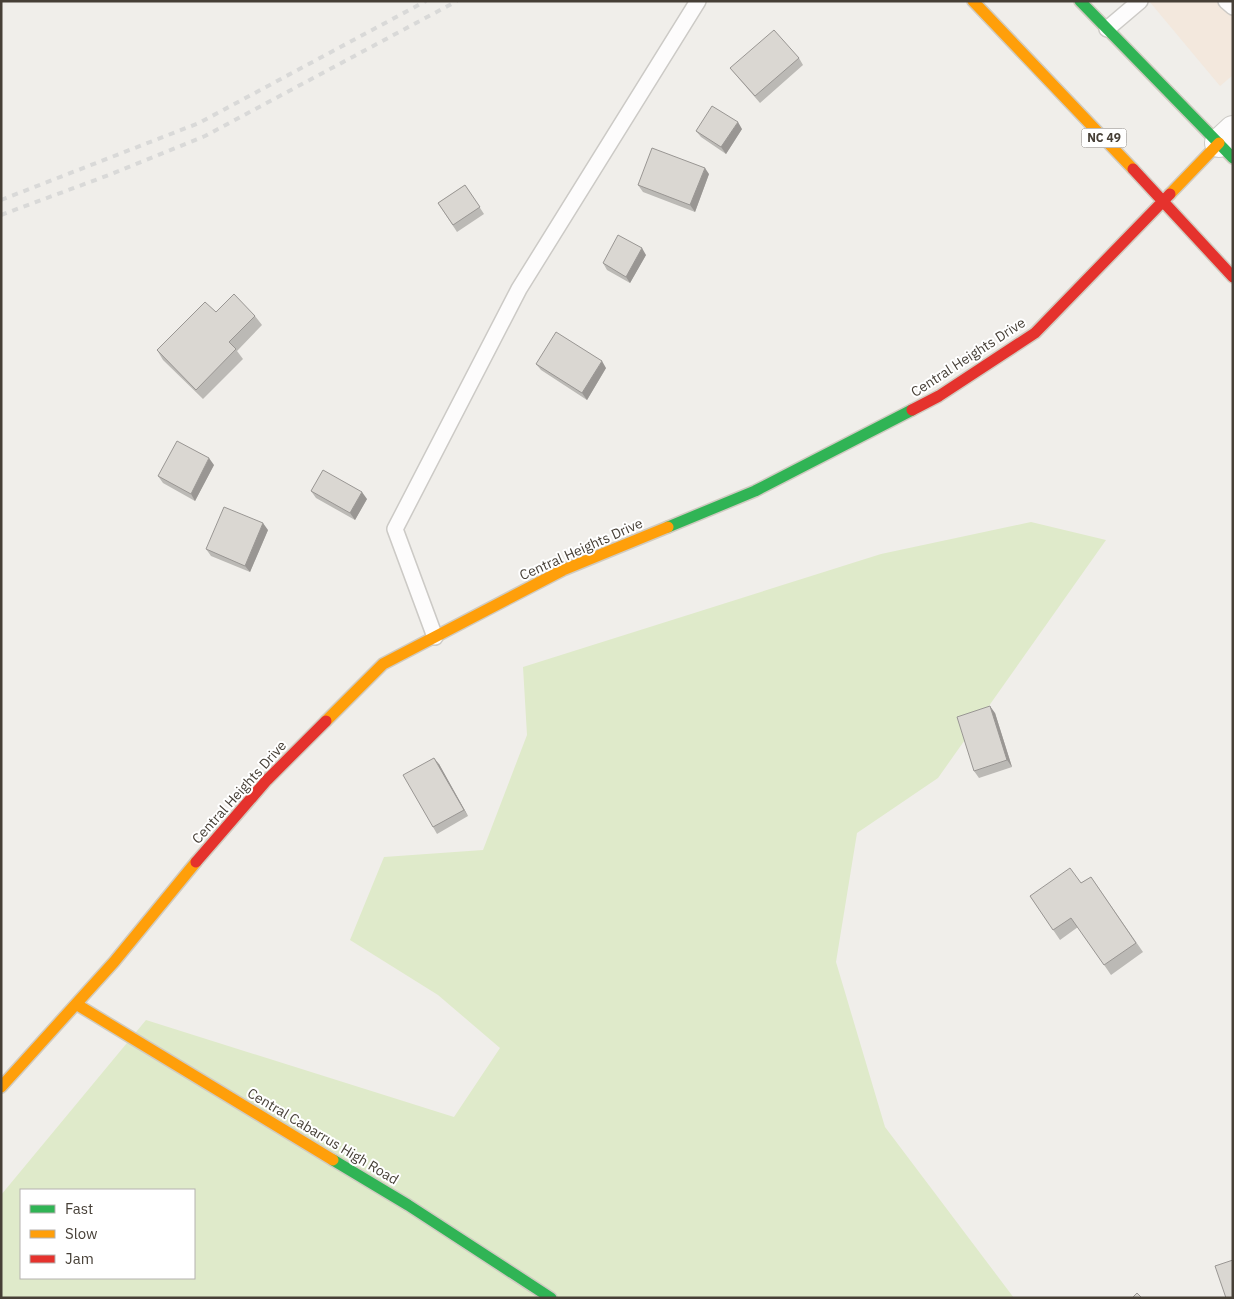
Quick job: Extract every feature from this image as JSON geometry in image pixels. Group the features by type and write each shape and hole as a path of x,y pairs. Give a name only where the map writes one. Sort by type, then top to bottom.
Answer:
{"main road":[{"name":"NC 49","path":"973,1 1163,200 1233,277"},
{"path":"1080,1 1228,144"},
{"name":"Central Heights Drive","path":"1,1087 114,962 186,873 267,780 383,664 563,570 756,491 939,396 1034,333 1163,200 1228,144"},
{"name":"Central Cabarrus High Road","path":"76,1004 408,1205 552,1298"}],"lane":[{"path":"435,637 395,529 519,289 698,1"},
{"path":"1107,29 1140,1"}],"shaded area":[{"path":"1149,1 1233,1 1233,75 1220,86"}],"green space":[{"path":"1031,522 1106,540 938,778 857,833 836,962 885,1127 1014,1298 1,1298 1,1195 146,1020 454,1117 500,1048 438,995 350,940 384,857 483,850 527,735 523,667 881,554"}],"building":[{"path":"774,30 799,58 755,96 730,68"},
{"path":"712,106 738,122 721,147 696,131"},
{"path":"652,148 705,168 690,205 638,185"},
{"path":"465,185 480,207 453,225 438,203"},
{"path":"618,235 642,248 626,277 603,263"},
{"path":"234,294 255,316 229,342 236,349 196,390 157,350 205,302 216,312"},
{"path":"556,332 602,361 582,393 536,364"},
{"path":"177,441 209,458 191,494 158,476"},
{"path":"323,470 362,492 350,513 311,491"},
{"path":"224,507 263,523 245,566 206,549"},
{"path":"990,706 1007,760 974,771 957,717"},
{"path":"434,758 464,810 433,827 403,775"},
{"path":"1070,868 1081,883 1091,877 1136,943 1104,965 1071,918 1053,930 1030,896"},
{"path":"1233,1260 1233,1298 1226,1298 1215,1266"},
{"path":"1137,1293 1142,1298 1132,1298"}],"railway":[{"path":"1,200 199,123 426,1"},
{"path":"1,215 109,175 205,136 457,1"}],"traffic: fast":[{"path":"1080,1 1233,158"},
{"path":"668,527 755,491 912,410"},
{"path":"333,1160 408,1205 551,1298"}],"traffic: slow":[{"path":"973,1 1133,169"},
{"path":"1170,194 1219,143"},
{"path":"326,721 383,664 563,570 668,527"},
{"path":"1,1087 114,962 196,862"},
{"path":"76,1004 333,1160"}],"traffic: jam":[{"path":"1133,169 1233,277"},
{"path":"912,410 939,396 1035,333 1170,194"},
{"path":"196,862 267,780 326,721"}]}
